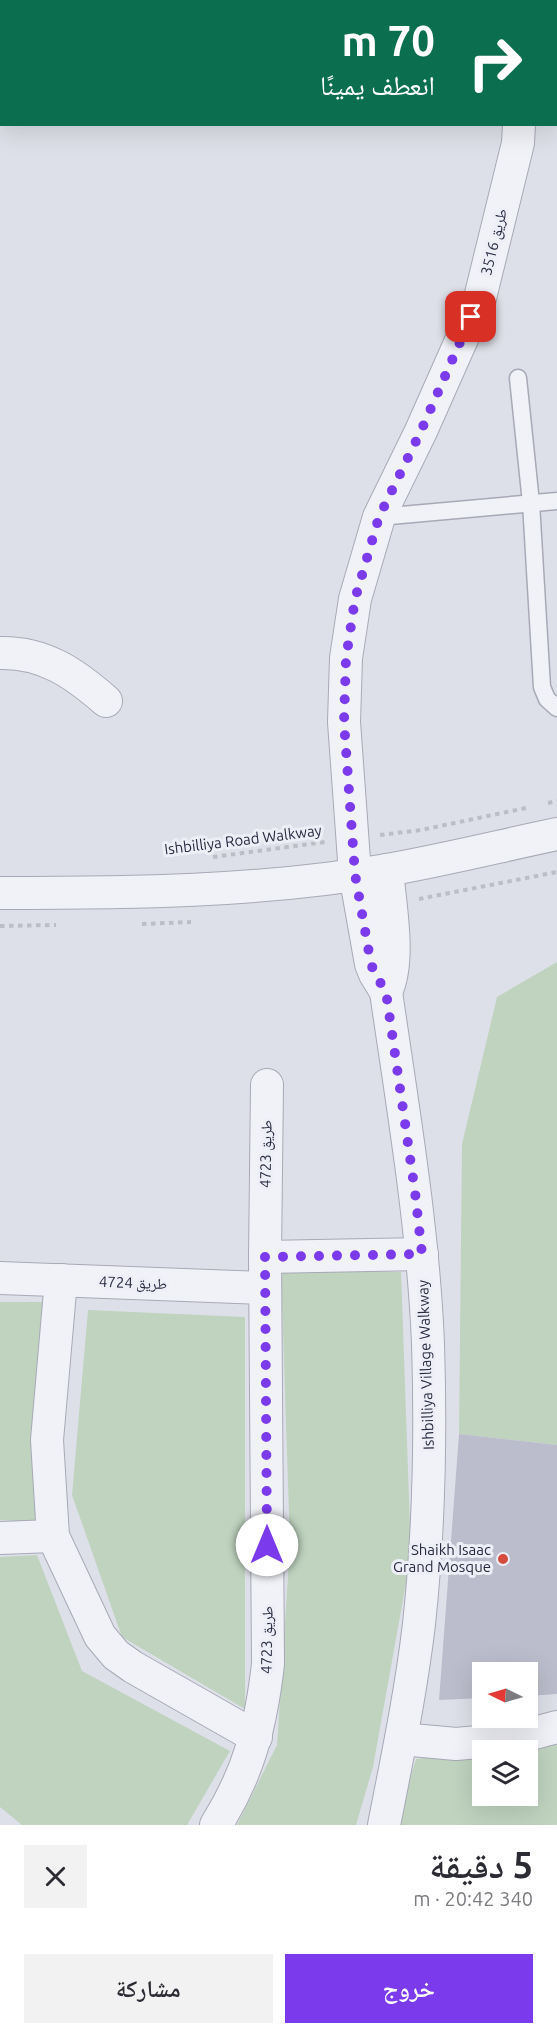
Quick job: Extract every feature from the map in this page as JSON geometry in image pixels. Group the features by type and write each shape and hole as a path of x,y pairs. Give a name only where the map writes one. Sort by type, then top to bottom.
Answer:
{"street":[{"name":"طريق 3516","path":"386,992 371,964 355,874 344,722 346,658 355,599 379,517 421,431 480,298 518,143 519,126"},
{"path":"0,653 43,659 80,678 106,700"},
{"path":"0,893 138,893 247,886 387,870 557,834"},
{"path":"386,992 391,981 394,958 387,870"},
{"name":"Ishbilliya Village Walkway","path":"384,1825 401,1739 419,1625 427,1517 429,1385 422,1254 386,992"},
{"name":"طريق 4723","path":"216,1825 246,1769 264,1701 268,1664 265,1257 267,1085"},
{"path":"265,1257 422,1254"},
{"name":"طريق 4724","path":"0,1278 266,1288"},
{"path":"61,1280 47,1440 53,1536 100,1636 116,1654 133,1667 256,1737"},
{"path":"0,1538 53,1536"},
{"path":"401,1739 456,1744 512,1739 557,1727"}],"lane":[{"path":"518,378 531,503 542,687 547,699 557,708"},
{"path":"379,517 557,501"}],"path":[{"path":"546,804 557,801"},
{"name":"Ishbilliya Road Walkway","path":"208,858 420,830 534,806"}],"green space":[{"path":"557,962 557,1445 459,1434 462,1144 497,997"},
{"path":"281,1271 401,1272 411,1555 373,1767 356,1825 237,1825 277,1745 290,1545"},
{"path":"0,1302 45,1302 36,1522 0,1520"},
{"path":"88,1310 245,1317 245,1709 122,1637 72,1495"},
{"path":"37,1555 82,1671 230,1751 187,1825 22,1825 0,1807 0,1557"},
{"path":"557,1743 557,1825 396,1825 416,1759 472,1752 472,1806 538,1806 538,1745"}],"building":[{"name":"Shaikh Isaac Grand Mosque","path":"459,1434 557,1445 557,1694 538,1695 538,1662 472,1662 472,1698 439,1700"}],"place":[{"name":"Shaikh Isaac Grand Mosque","path":"503,1559"}],"route":[{"path":"267,1545 265,1257 422,1254 386,992 371,964 355,874 344,722 346,658 355,599 379,517 421,431 471,317"}]}
